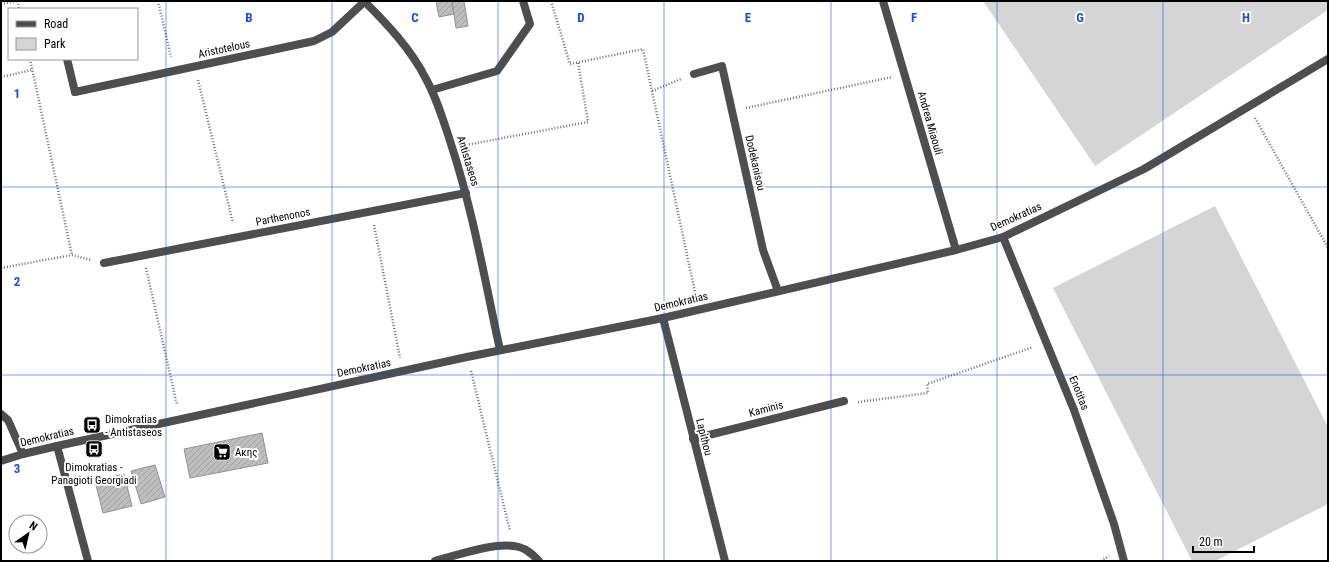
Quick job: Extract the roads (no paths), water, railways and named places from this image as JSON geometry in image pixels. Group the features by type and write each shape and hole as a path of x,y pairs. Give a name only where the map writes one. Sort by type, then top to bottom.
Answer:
{"street":[{"name":"Antistaseos","path":"364,1 392,31 412,56 432,90 466,193 500,350"},
{"name":"Aristotelous","path":"67,60 75,92 314,41 332,32 364,1"},
{"path":"432,90 497,71 530,24 524,1"},
{"name":"Andrea Miaouli","path":"883,1 956,250"},
{"name":"Demokratias","path":"1,462 23,454 57,446 500,350 699,310 956,250 1003,237 1144,169 1328,59"},
{"name":"Dodekanisou","path":"694,74 722,66 763,250 778,292"},
{"name":"Parthenonos","path":"104,263 466,193"},
{"name":"Enotitas","path":"1003,237 1088,446 1114,524 1124,561"},
{"name":"Lapithou","path":"663,318 725,561"},
{"name":"Kaminis","path":"693,439 844,400"},
{"path":"1,414 8,420 23,454"},
{"path":"57,446 88,561"},
{"path":"435,561 488,547 503,545 526,550 539,561"}],"place":[{"name":"Dimokratias - Antistaseos","path":"92,425"},
{"name":"Dimokratias - Panagioti Georgiadi","path":"94,449"},
{"name":"Ακης","path":"222,452"}]}
